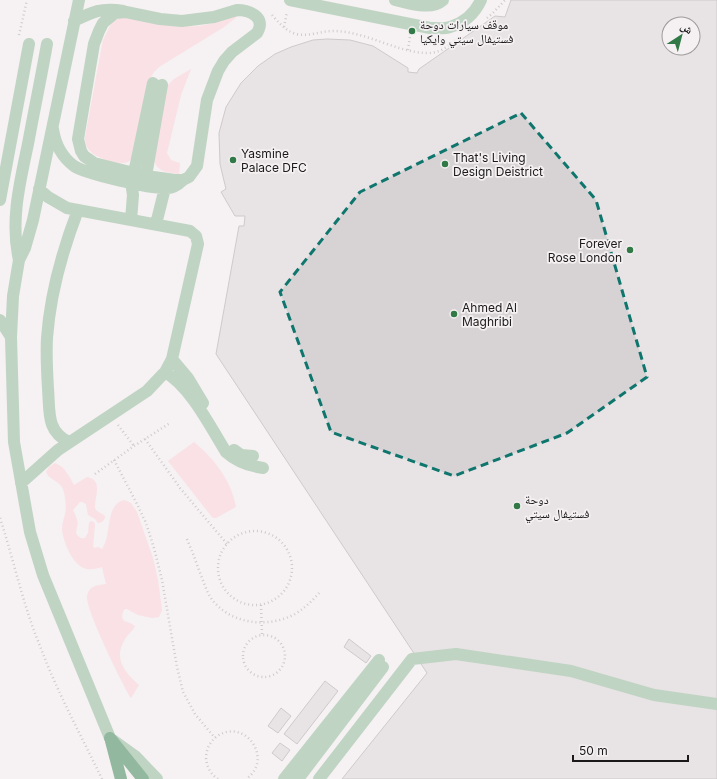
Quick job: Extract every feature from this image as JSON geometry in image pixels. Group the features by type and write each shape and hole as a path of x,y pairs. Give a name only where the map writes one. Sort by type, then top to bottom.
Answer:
{"main road":[{"path":"110,738 120,779"},
{"path":"110,738 143,779"}],"lane":[{"path":"79,0 30,234 19,260 13,296 11,337 14,442 30,532 42,575 110,738 135,756 157,779"},
{"path":"290,0 430,28 449,28 465,20 478,7 481,0"},
{"path":"395,0 430,6 436,5 443,0"},
{"path":"74,21 97,10 105,9 126,12 160,18 182,21 206,19 237,10 245,10 252,13 258,20 259,26 257,33 232,52 218,70 208,100 197,166 189,177 175,186 165,188 135,176 100,165 89,160 81,151 78,139 94,44 98,30 103,23 115,14 126,12"},
{"path":"0,200 29,44"},
{"path":"19,260 15,235 16,204 48,44"},
{"path":"131,220 135,176 158,84"},
{"path":"53,126 57,144 67,160 74,166 91,173 183,180"},
{"path":"156,224 165,188"},
{"path":"21,483 46,459 69,442 147,391 165,372 172,359 198,244 196,236 190,231 67,208 57,203 39,189"},
{"path":"69,442 60,438 55,433 50,416 46,355 47,337 57,278 70,227 78,210"},
{"path":"0,320 11,337"},
{"path":"172,359 188,378 228,443 241,455 253,456"},
{"path":"165,372 176,379 186,391 226,452 231,457 245,464 263,468"},
{"path":"319,779 412,659 456,654 571,671 654,695 717,704"},
{"path":"284,779 382,662 298,779"}],"path":[{"path":"111,415 134,446"},
{"path":"95,474 144,439 170,423"},
{"path":"144,439 180,488 227,544"},
{"path":"114,460 146,523 154,548 162,580 177,667 183,692 195,714 215,738"},
{"path":"0,518 10,548 26,608 40,648 102,779"},
{"path":"249,532 262,532 274,537 284,545 290,557 293,569 290,582 284,593 273,601 261,605 248,605 236,600 226,592 220,580 218,568 220,555 227,544 237,536 249,532"},
{"path":"187,539 206,590 213,601 223,611 234,618 248,622 261,623 278,620 294,614 309,604 320,592"},
{"path":"261,605 262,635"},
{"path":"262,635 274,637 284,647 286,653 286,660 280,672 268,678 254,675 245,666 243,659 243,652 246,646 255,637 262,635"},
{"path":"218,779 210,772 207,765 207,750 215,738 228,732 235,732 249,738 254,743 257,750 257,765 254,771 246,779"}],"highlighted area":[{"path":"521,113 596,200 647,377 567,433 454,476 331,432 280,292 360,192"}],"shaded area":[{"path":"237,13 238,16 224,27 159,67 154,72 149,80 132,159 125,163 114,162 100,158 90,151 86,144 85,137 103,40 111,24 116,18 124,16 170,25 194,26 217,22"},
{"path":"191,69 181,95 167,153 171,160 180,163 179,174 167,172 161,170 154,160 166,87 174,79"},
{"path":"194,442 209,456 221,471 234,497 236,507 216,518 213,518 168,461"},
{"path":"55,463 64,469 74,485 87,477 92,479 97,485 95,508 105,516 104,519 102,522 98,523 95,519 88,515 86,504 80,502 73,510 78,523 76,533 79,537 85,538 88,533 89,523 91,521 94,522 93,546 94,548 98,547 102,549 107,537 113,510 116,505 124,500 131,503 137,512 153,558 162,610 159,617 152,618 138,615 127,609 124,610 122,615 124,621 135,626 125,639 120,652 120,658 125,670 139,685 131,698 105,646 88,603 87,596 90,590 97,586 106,584 102,567 87,569 77,564 64,540 62,525 66,501 64,492 62,486 47,475 46,472 49,467"}],"building":[{"name":"دوحة فستيفال سيتي","path":"511,0 717,0 717,779 342,779 427,673 216,354 239,226 244,226 245,216 235,216 221,192 226,189 220,164 219,133 226,107 241,83 258,66 275,54 313,40 327,39 350,40 373,46 408,68 408,72 417,73 419,69 495,16 505,17"},
{"path":"349,639 371,656 366,663 344,647"},
{"path":"325,681 338,691 297,744 284,734"},
{"path":"281,708 291,716 278,733 268,726"},
{"path":"280,743 290,750 282,761 272,753"}],"place":[{"name":"موقف سيارات دوحة فستيفال سيتي وايكيا","path":"412,31"},
{"name":"Yasmine Palace DFC","path":"233,160"},
{"name":"That's Living Design Deistrict","path":"445,164"},
{"name":"Forever Rose London","path":"630,250"},
{"name":"Ahmed Al Maghribi","path":"454,314"},
{"name":"دوحة فستيفال سيتي","path":"517,506"}]}
